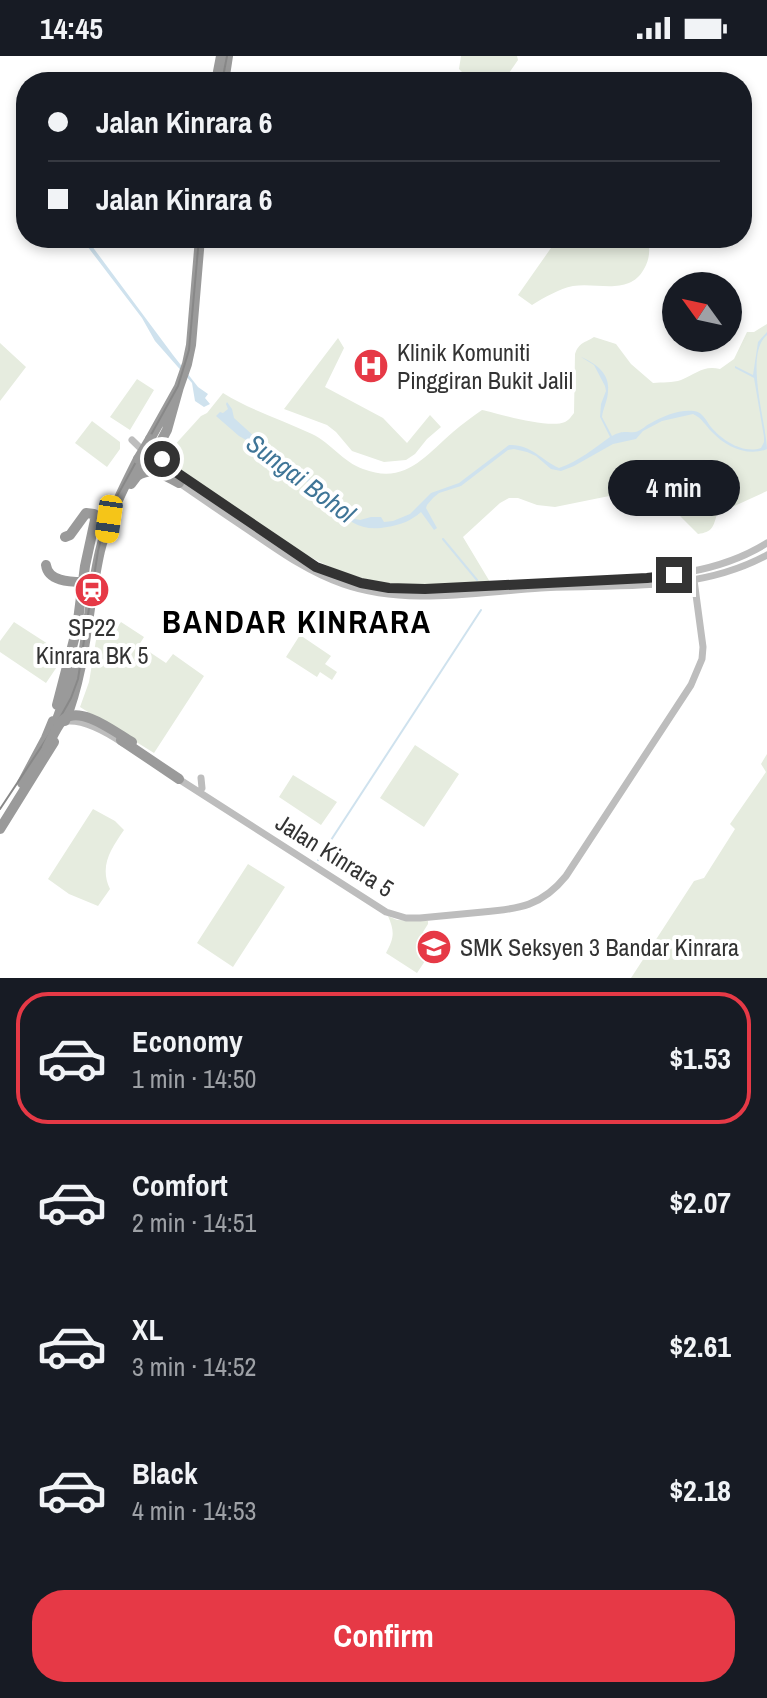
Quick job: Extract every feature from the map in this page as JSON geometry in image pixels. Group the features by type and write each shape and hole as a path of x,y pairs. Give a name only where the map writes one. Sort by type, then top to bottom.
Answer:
{"highway":[{"path":"185,361 192,248"},
{"path":"90,544 152,439 169,424 191,345 199,248"},
{"path":"106,543 119,505 136,477 180,380"},
{"path":"152,439 167,466"},
{"path":"136,477 152,471 179,483"},
{"path":"24,780 52,725 77,628 94,514 83,516 70,535 65,537"},
{"path":"0,829 44,760 74,701 94,622 106,543 106,519"},
{"path":"65,692 106,519"},
{"path":"81,670 106,519"},
{"path":"46,565 48,574 53,578 83,582"},
{"path":"0,816 52,734 74,672 80,631"},
{"path":"24,780 62,721 75,715 101,723 132,742"},
{"path":"119,739 179,779"}],"main road":[{"path":"132,438 144,457 286,556 319,575 369,591 398,595 680,582 735,570 767,555"},
{"path":"144,457 167,466 306,561 361,583 401,589 499,590 659,577 694,572 735,559"},
{"path":"659,577 693,580 767,543"},
{"path":"319,575 326,585 337,581"},
{"path":"680,582 689,584 694,591 705,578"},
{"name":"Jalan Kinrara 5","path":"59,733 67,722 76,721 110,735 386,912 406,918 420,918 523,907 559,886 689,679 697,659 698,638 693,580"},
{"name":"Jalan Kinrara 5","path":"74,701 74,715 108,729 197,780 202,788 388,909 407,914 514,904 545,893 560,878 670,711"},
{"path":"475,913 485,918 495,911"}],"shaded area":[{"path":"461,56 517,56 518,60 510,72 462,72 459,69"},
{"path":"551,248 649,248 644,269 638,277 622,285 573,286 532,305 518,295"},
{"path":"767,324 767,491 717,514 711,528 698,534 680,516 629,492 555,507 509,498 463,537 490,582 393,584 332,568 281,538 171,461 172,448 223,393 312,434 363,469 378,473 402,471 423,459 482,410 536,422 558,424 567,421 574,413 575,354 580,345 594,337 616,344 631,364 653,383 681,380 704,369 720,369 734,359 737,352 742,352 747,332 754,332"},
{"path":"338,338 344,348 325,387 383,418 407,443 430,415 441,427 406,460 384,462 352,451 327,425 284,409"},
{"path":"0,343 26,367 0,401"},
{"path":"137,379 154,390 130,430 110,417"},
{"path":"92,421 120,442 120,449 107,467 75,443"},
{"path":"14,622 65,655 46,683 0,652 0,641"},
{"path":"121,622 144,637 139,645 166,663 173,654 204,676 154,753 80,707 89,682 98,628 111,636"},
{"path":"300,635 331,656 325,664 337,672 332,680 320,672 317,677 286,657"},
{"path":"415,745 459,774 424,827 380,798"},
{"path":"767,754 767,978 631,978 694,881 704,878 735,829 730,824 766,772 761,764"},
{"path":"293,775 337,802 321,825 279,797"},
{"path":"93,809 115,821 124,830 108,858 106,873 110,889 98,906 69,894 48,879"},
{"path":"248,864 285,887 233,967 197,943"},
{"path":"388,916 397,920 428,921 423,932 437,943 417,973 386,953 393,935"}],"water":[{"path":"89,248 93,248 198,387 208,394 205,398 210,404 204,407 195,401 192,383 155,341 142,318"},
{"name":"Sungai Bohol","path":"767,332 760,344 757,372 767,449 752,452 731,446 693,414 662,421 643,431 636,439 613,444 561,471 551,469 527,452 508,450 461,486 433,498 426,508 437,528 434,530 421,512 405,522 387,527 363,527 353,523 311,484 291,479 281,467 216,416 228,409 227,402 234,418 256,438 264,437 258,442 269,454 291,472 315,481 351,518 381,517 384,522 393,521 410,514 431,493 459,483 509,445 530,450 559,468 610,437 600,417 605,386 594,365 581,357 596,366 607,379 608,394 602,417 612,436 637,431 672,414 694,411 734,445 747,449 761,448 764,437 754,378 735,366 753,375 758,342"}],"waterway":[{"path":"443,539 477,580"},
{"path":"318,860 481,610"}],"tram line":[{"path":"224,72 227,56"},
{"path":"0,809 57,723 78,679 105,524 116,498 178,386 189,350 198,248"}],"place":[{"name":"Klinik Komuniti Pinggiran Bukit Jalil","path":"371,366"},
{"name":"SP22 Kinrara BK 5","path":"92,590"},
{"name":"SMK Seksyen 3 Bandar Kinrara","path":"434,947"}],"district":[{"name":"BANDAR KINRARA","path":"297,621"}],"route":[{"path":"162,459 167,466 306,561 361,583 425,589 674,575"}]}
